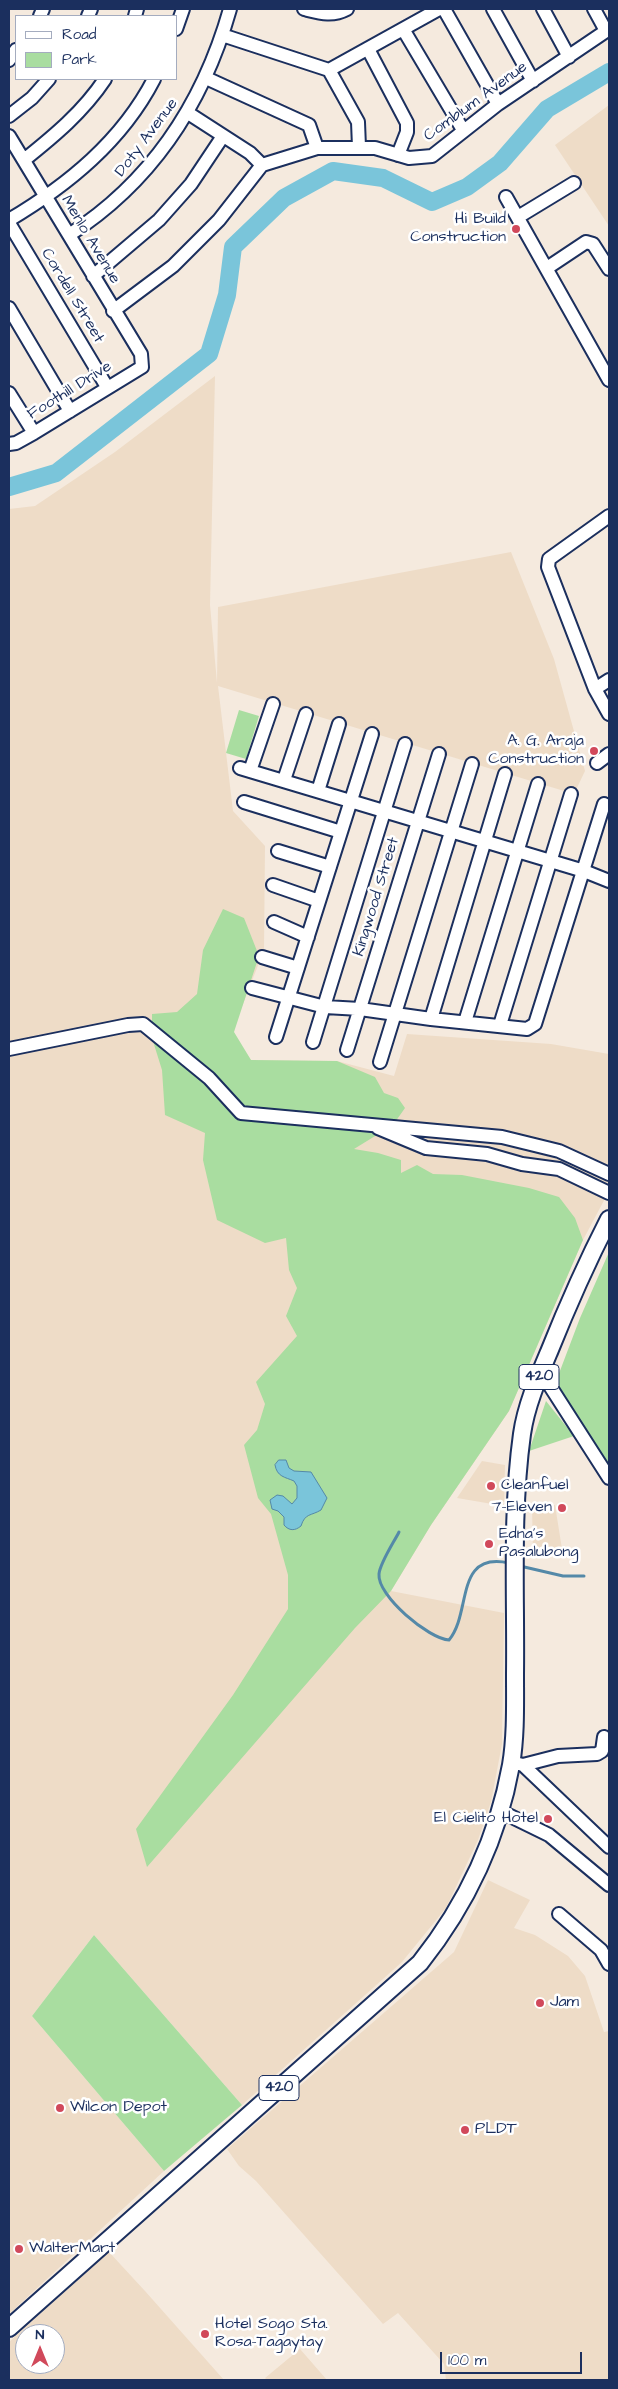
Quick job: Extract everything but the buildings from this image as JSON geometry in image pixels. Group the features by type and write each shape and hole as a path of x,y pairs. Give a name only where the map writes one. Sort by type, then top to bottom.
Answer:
{"main road":[{"name":"420","path":"9,2328 420,1963 447,1929 473,1881 517,1764 514,1712 516,1577 523,1432 541,1372 576,1289 609,1219"}],"street":[{"path":"178,23 183,9"},
{"name":"Doty Avenue","path":"68,235 94,218 127,191 152,164 188,113 206,78 230,9"},
{"path":"304,9 330,15 347,9"},
{"path":"329,70 439,9"},
{"path":"444,9 498,104"},
{"path":"493,9 533,81"},
{"path":"543,9 569,57"},
{"path":"594,9 608,30"},
{"path":"403,29 463,130"},
{"name":"Comblum Avenue","path":"262,165 317,148 375,148 409,158 432,156 498,104 608,30"},
{"path":"222,35 329,70 358,122 359,147"},
{"path":"368,48 407,123 407,132 398,155"},
{"path":"206,78 309,124 317,148"},
{"path":"9,116 32,98 48,80"},
{"path":"24,160 62,130 94,96 104,80"},
{"path":"9,221 46,198 93,160 129,119 153,80"},
{"path":"113,311 180,259 219,220 262,165 250,153 188,113"},
{"name":"Menlo Avenue","path":"9,136 142,360"},
{"path":"93,276 159,220 191,184 223,136"},
{"path":"518,218 574,183"},
{"path":"506,197 548,268 609,380"},
{"name":"Cordell Street","path":"9,221 106,387"},
{"path":"548,268 586,242 593,244 609,269"},
{"path":"9,308 70,411"},
{"name":"Foothill Drive","path":"9,444 16,443 34,433 106,387 142,367 142,360"},
{"path":"9,393 34,433"},
{"path":"609,516 549,559 548,563 548,571 595,689 609,714"},
{"path":"595,689 609,680"},
{"path":"273,704 245,769 584,871 609,881"},
{"path":"284,780 306,714"},
{"path":"318,791 339,724"},
{"path":"276,1037 290,998 372,734"},
{"path":"313,1042 405,744"},
{"name":"Kingwood Street","path":"347,1050 439,754"},
{"path":"597,763 609,754"},
{"path":"380,1062 472,764"},
{"path":"431,1019 505,774"},
{"path":"465,1022 538,784"},
{"path":"500,1025 571,794"},
{"path":"244,802 341,832"},
{"path":"252,988 325,1007 360,1009 527,1029 535,1024 604,804"},
{"path":"278,851 330,868"},
{"path":"273,885 319,901"},
{"path":"274,922 308,936"},
{"path":"262,957 298,968"},
{"path":"9,1049 128,1025 143,1024 209,1078 241,1113 502,1137 559,1151 609,1174"},
{"path":"366,1123 426,1148 487,1154 522,1164 559,1169 609,1193"},
{"path":"541,1372 609,1478"},
{"path":"517,1764 558,1756 597,1754 602,1751 604,1737"},
{"path":"517,1764 609,1847"},
{"path":"500,1811 549,1835 609,1885"},
{"path":"559,1914 601,1950 609,1964"}],"shaded area":[{"path":"609,105 609,226 555,145"},
{"path":"215,376 210,605 217,683 218,607 511,552 554,659 585,771 574,794 218,686 233,811 265,846 264,950 232,1032 251,1060 337,1061 394,1076 407,1034 551,1044 609,1054 609,1191 583,1240 509,1411 431,1525 391,1591 504,1613 502,1744 491,1802 478,1840 446,1908 402,1962 242,2105 94,1935 32,2016 164,2171 9,2314 9,509 35,506 115,452"},
{"path":"482,1461 505,1465 504,1506 457,1498"},
{"path":"555,1505 562,1549 533,1551 532,1508"},
{"path":"488,1880 530,1900 514,1928 535,1935 568,1956 585,1976 604,2032 609,2031 609,2380 446,2380 444,2364 398,2313 383,2324 256,2181 239,2166 227,2149 454,1952"},
{"path":"109,2252 224,2380 9,2380 9,2342 15,2337 15,2374 65,2374 65,2324 29,2324"},
{"path":"300,2349 327,2380 267,2380 265,2378"}],"green space":[{"path":"239,710 259,716 246,759 226,753"},
{"path":"223,909 244,918 259,956 234,1032 251,1060 337,1061 375,1077 384,1093 398,1098 405,1108 393,1125 354,1149 378,1153 401,1160 401,1173 417,1165 433,1174 462,1175 529,1188 559,1197 575,1218 583,1240 509,1411 431,1525 391,1591 355,1628 147,1867 136,1829 233,1695 288,1609 288,1575 271,1514 258,1498 244,1445 257,1430 265,1404 256,1382 297,1336 286,1316 297,1288 289,1270 286,1238 265,1243 217,1220 203,1160 205,1133 165,1115 162,1070 152,1038 152,1014 177,1012 197,994 203,950"},
{"path":"609,1252 609,1465 555,1384 580,1318"},
{"path":"546,1401 574,1436 529,1451"},
{"path":"94,1935 242,2105 164,2171 32,2016"}],"water":[{"path":"279,1460 286,1460 289,1468 294,1471 311,1472 327,1498 321,1510 306,1517 297,1529 290,1529 284,1525 284,1517 278,1511 272,1509 270,1500 277,1495 283,1496 292,1504 297,1498 297,1486 294,1481 282,1476 276,1469 275,1465"}],"waterway":[{"path":"9,487 56,473 209,354 227,295 233,247 284,198 333,171 383,178 432,202 467,187 500,163 547,109 609,72"},
{"path":"399,1532 380,1569 381,1583 386,1593 406,1615 440,1638 449,1640 456,1628 467,1587 472,1575 480,1566 492,1562 509,1563"},
{"path":"520,1566 563,1576 584,1576"}],"place":[{"name":"Hi Build Construction","path":"516,229"},
{"name":"A. G. Araja Construction","path":"594,751"},
{"name":"Cleanfuel","path":"491,1486"},
{"name":"7-Eleven","path":"562,1508"},
{"name":"Edna's Pasalubong","path":"489,1544"},
{"name":"El Cielito Hotel","path":"548,1819"},
{"name":"Jam","path":"540,2003"},
{"name":"Wilcon Depot","path":"60,2108"},
{"name":"PLDT","path":"465,2130"},
{"name":"WalterMart","path":"19,2249"},
{"name":"Hotel Sogo Sta. Rosa-Tagaytay","path":"205,2334"}]}
